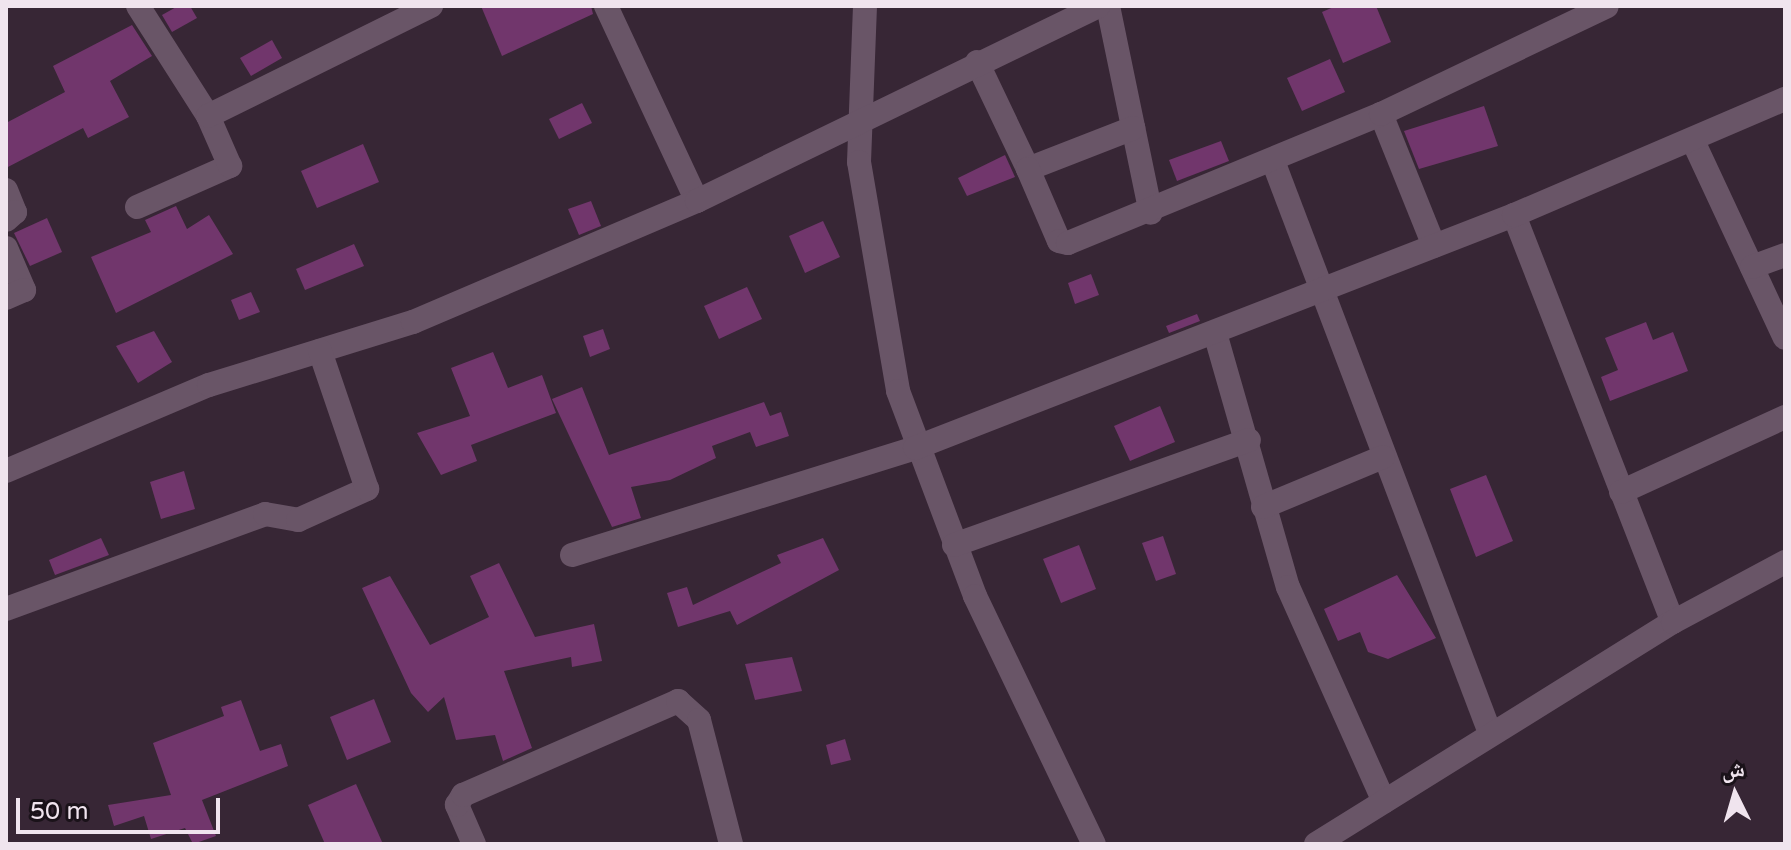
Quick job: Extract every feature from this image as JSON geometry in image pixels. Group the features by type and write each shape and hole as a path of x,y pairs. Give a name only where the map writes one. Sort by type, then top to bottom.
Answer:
{"street":[{"path":"137,207 230,166 208,116 138,6"},
{"path":"208,116 431,6"},
{"path":"606,6 697,201"},
{"path":"865,6 857,122 873,274 915,448 954,545 1094,844"},
{"path":"6,471 209,385 413,322 697,201 977,62 1098,6"},
{"path":"1108,6 1151,213"},
{"path":"977,62 1063,244 1151,213 1381,114 1607,6"},
{"path":"572,555 915,448 1514,215 1693,141 1785,99"},
{"path":"1381,114 1434,246"},
{"path":"1028,169 1133,128"},
{"path":"1693,141 1785,338"},
{"path":"1273,161 1490,733"},
{"path":"6,190 15,212 6,220"},
{"path":"1514,215 1673,622"},
{"path":"6,248 24,290 6,298"},
{"path":"1752,267 1785,255"},
{"path":"1215,333 1249,440 1263,507 1288,587 1384,802"},
{"path":"6,609 265,514 298,520 367,489 320,351"},
{"path":"1621,492 1785,417"},
{"path":"954,545 1249,440"},
{"path":"1263,507 1383,457"},
{"path":"1316,844 1673,622 1785,562"},
{"path":"474,844 457,805 463,795 678,701 699,720 731,844"}],"building":[{"path":"178,6 190,6 197,18 172,32 162,15"},
{"path":"481,6 591,6 593,14 502,56"},
{"path":"1336,6 1376,6 1391,42 1343,63 1322,12"},
{"path":"132,25 152,56 110,81 129,117 88,138 83,128 6,168 6,123 65,92 53,66"},
{"path":"272,40 282,58 251,76 240,58"},
{"path":"1330,59 1345,92 1302,111 1287,78"},
{"path":"582,103 592,123 559,139 549,119"},
{"path":"1484,106 1498,146 1419,169 1404,131"},
{"path":"1221,141 1229,161 1177,181 1169,160"},
{"path":"363,144 379,182 317,208 301,171"},
{"path":"1005,155 1015,177 967,196 958,178"},
{"path":"591,201 601,226 579,235 568,209"},
{"path":"176,206 187,229 209,215 233,254 116,313 91,257 151,232 145,220"},
{"path":"47,218 62,252 30,266 14,233"},
{"path":"823,221 840,257 805,273 789,236"},
{"path":"354,244 364,266 305,290 296,269"},
{"path":"1091,274 1099,295 1075,304 1068,283"},
{"path":"747,287 762,319 719,339 704,306"},
{"path":"251,292 260,312 239,320 231,300"},
{"path":"1197,314 1200,321 1169,333 1166,326"},
{"path":"1646,322 1653,340 1673,332 1688,371 1610,401 1601,377 1618,370 1605,338"},
{"path":"603,329 610,349 590,357 583,336"},
{"path":"154,331 172,362 138,383 116,346"},
{"path":"493,352 508,388 542,375 556,413 471,445 477,461 441,475 417,433 470,416 451,368"},
{"path":"582,387 609,455 764,402 770,416 781,412 789,436 756,447 750,432 712,446 716,458 670,480 631,487 641,518 612,527 552,399"},
{"path":"1160,406 1175,442 1130,461 1114,426"},
{"path":"184,471 195,509 161,519 150,482"},
{"path":"1486,475 1513,541 1476,557 1450,489"},
{"path":"1163,536 1176,574 1156,581 1142,543"},
{"path":"101,538 109,555 55,575 49,560"},
{"path":"823,538 839,570 737,625 730,611 678,627 667,593 687,587 693,605 781,563 777,555"},
{"path":"1079,545 1096,589 1061,603 1043,559"},
{"path":"499,563 535,637 594,624 602,661 572,667 571,657 504,671 532,748 503,761 495,735 456,740 444,697 428,712 411,693 362,588 390,576 430,645 489,617 470,576"},
{"path":"1397,575 1436,638 1388,659 1368,652 1360,632 1338,641 1324,609"},
{"path":"792,657 802,691 755,700 745,664"},
{"path":"374,699 391,742 347,760 330,717"},
{"path":"241,700 260,751 281,744 288,766 202,800 216,836 193,844 185,828 151,839 144,816 114,826 108,805 171,795 153,743 224,716 221,707"},
{"path":"845,739 851,760 831,765 826,745"},
{"path":"356,784 383,844 325,844 308,805"}]}
